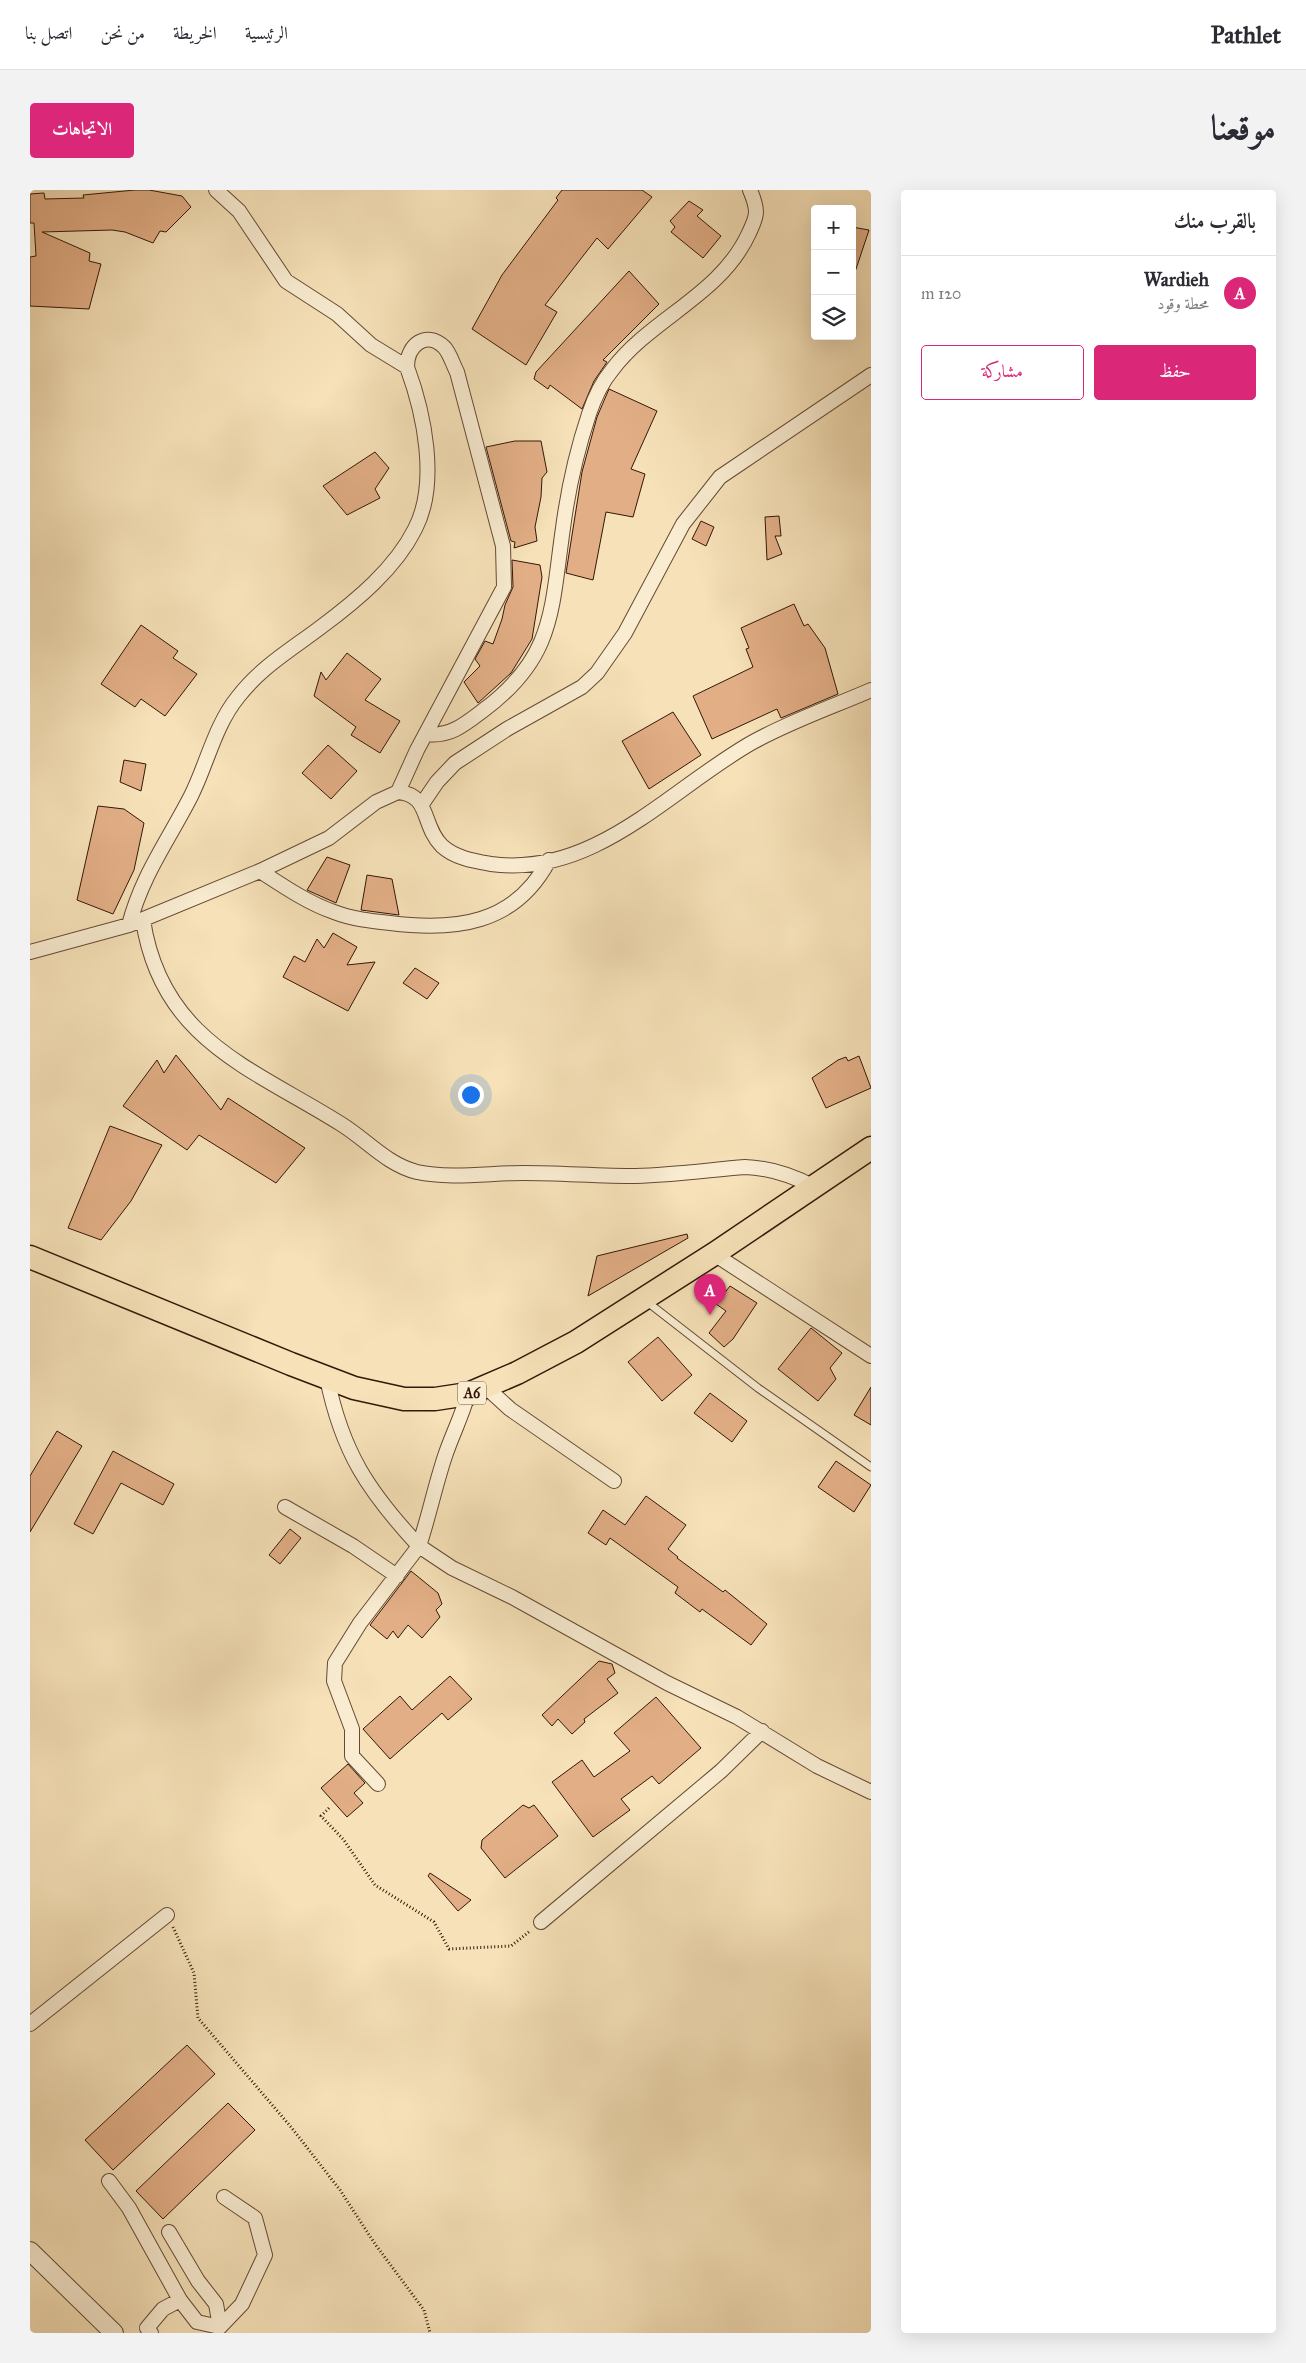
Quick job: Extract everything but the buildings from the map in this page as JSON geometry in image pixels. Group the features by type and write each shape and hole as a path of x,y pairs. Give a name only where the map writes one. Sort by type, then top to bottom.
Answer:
{"highway":[{"name":"A6","path":"30,1257 354,1388 404,1399 435,1399 477,1391 540,1362 714,1254 871,1148"}],"street":[{"path":"216,190 239,211 286,281 337,314 371,345 408,367"},
{"path":"427,734 440,735 455,730 489,706 524,673 540,648 551,615 563,525 580,447 590,412 611,370 698,295 735,258 754,223 756,207 750,190"},
{"path":"129,925 135,901 149,869 191,796 220,728 237,698 276,658 351,604 388,568 416,529 425,495 427,453 424,422 408,367 410,350 420,342 433,341 447,350 456,372 503,546 504,587 398,792"},
{"path":"422,804 437,782 455,763 507,729 582,687 597,673 625,633 683,524 720,477 871,375"},
{"path":"30,952 129,925 260,871 329,838 376,802 398,792 411,795 422,804 430,830 442,846 452,854 467,859 493,864 548,860 581,851 610,837 753,742 871,690"},
{"path":"260,871 315,903 347,917 408,925 449,926 483,918 504,909 519,899 533,884 548,860"},
{"path":"143,920 146,940 156,969 174,1002 203,1037 245,1069 343,1125 378,1153 405,1168 435,1174 636,1176 745,1167 760,1168 788,1175 814,1187"},
{"path":"714,1254 871,1356"},
{"path":"327,1378 340,1431 358,1471 394,1519 419,1546 452,1568 762,1731 817,1766 871,1792"},
{"path":"378,1784 352,1756 352,1729 334,1681 335,1663 360,1623 419,1546 446,1453 461,1418 477,1391 510,1409 614,1481"},
{"path":"285,1507 353,1546 397,1576"},
{"path":"541,1922 721,1771 762,1731"},
{"path":"30,2024 167,1915"},
{"path":"108,2181 129,2208 180,2300 197,2322 220,2327"},
{"path":"220,2327 242,2304 265,2255 255,2218 224,2197"},
{"path":"169,2232 198,2280 216,2304 220,2327"},
{"path":"30,2251 114,2333"},
{"path":"151,2333 147,2328 163,2309 180,2300"}],"lane":[{"path":"644,1298 758,1388 871,1467"}],"path":[{"path":"330,1808 321,1816 343,1839 375,1885 434,1922 449,1949 511,1946 541,1922"},
{"path":"167,1915 194,1973 198,2018 291,2127 340,2190 375,2244 424,2310 430,2333"}],"place":[{"name":"Wardieh","path":"710,1315"}]}
